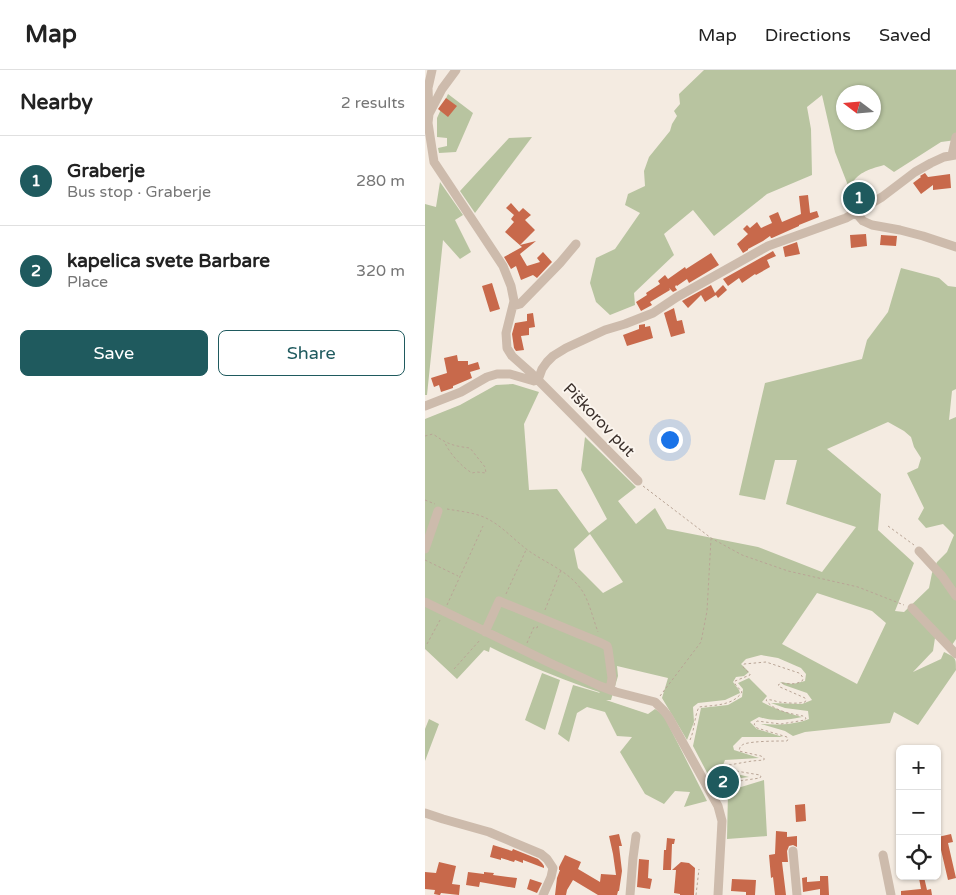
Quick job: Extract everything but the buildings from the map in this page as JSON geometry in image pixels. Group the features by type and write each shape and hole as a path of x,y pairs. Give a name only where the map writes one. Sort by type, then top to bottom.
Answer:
{"street":[{"path":"432,70 428,88 427,120 434,162 503,266 513,294 513,306 520,304 576,244"},
{"path":"427,120 442,89 456,70"},
{"path":"425,406 461,392 487,376 510,374 534,381 538,380 547,362 566,348 605,330 653,313 677,297 768,246 857,213 915,172 944,157 954,155 956,137"},
{"path":"857,213 863,221 872,226 900,230 956,246"},
{"name":"Piškorov put","path":"513,306 506,333 507,348 512,356 638,481"},
{"path":"425,549 440,509"},
{"path":"919,551 942,576 956,596"},
{"path":"485,632 499,601 603,644 608,649 613,691"},
{"path":"425,602 550,663 613,691 655,702 664,711 718,806 722,820 718,895"},
{"path":"912,608 956,654"},
{"path":"425,813 489,832 541,854 553,868 543,895"},
{"path":"630,895 636,836"},
{"path":"793,851 797,895"},
{"path":"883,856 891,895"}],"path":[{"path":"425,436 433,434 445,443 471,448 485,467 486,473 472,473 468,471 447,448 445,443"},
{"path":"638,481 711,538 742,555 788,571 858,586 912,608"},
{"path":"425,500 434,503 440,509 481,516 493,522 539,558 557,566 583,592 603,644"},
{"path":"427,644 445,612 483,526"},
{"path":"888,526 912,543 919,551"},
{"path":"655,702 701,642 707,611 711,538"},
{"path":"503,602 527,549"},
{"path":"425,560 460,576"},
{"path":"454,669 485,632"},
{"path":"686,750 692,736 699,706 727,703 736,699 741,692 735,681 750,675 743,667 744,664 766,662 803,676 803,680 795,684 782,683 778,685 805,698 807,700 805,702 766,700 774,708 803,716 806,718 805,720 781,724 755,722 754,724 757,728 787,737 787,741 742,745 739,751 761,756 764,758 763,760 729,765 728,768 730,770 760,775 760,778 725,783 711,794"},
{"path":"696,895 699,869"}],"green space":[{"path":"704,70 956,70 956,140 941,142 894,172 884,165 868,170 856,178 849,188 835,152 822,95 807,107 811,129 812,175 767,194 714,236 693,210 664,234 674,255 634,293 635,305 610,315 596,302 590,283 596,258 615,249 640,213 625,205 628,194 645,186 644,171 649,157 670,131 677,116 674,111 680,104 679,94"},
{"path":"448,94 473,113 456,152 439,153 438,148 447,146 447,138 437,137 437,118"},
{"path":"532,137 475,213 460,191 509,138"},
{"path":"440,182 463,215 455,220 471,252 460,259 443,240 427,395 425,395 425,204 436,207"},
{"path":"901,268 939,278 948,286 956,287 956,389 952,391 949,420 956,417 956,639 952,645 935,638 933,651 913,672 941,659 944,652 955,658 956,670 918,725 894,712 890,723 805,732 793,736 785,731 761,724 785,724 809,719 808,711 785,708 771,703 802,704 812,700 807,693 780,682 793,684 805,681 806,674 801,668 778,658 761,655 746,659 741,664 749,672 744,676 736,677 733,682 740,693 725,700 698,703 693,707 694,722 687,740 662,698 668,678 617,666 618,676 611,700 606,700 648,714 655,709 663,714 707,801 684,807 690,792 675,791 664,804 645,794 620,752 632,737 617,736 605,712 587,707 577,713 569,742 558,734 573,685 599,692 517,660 490,647 489,652 484,650 457,679 425,649 425,419 460,405 496,385 513,384 539,392 524,424 529,490 557,489 589,533 607,519 581,470 585,437 636,487 618,501 636,524 655,508 667,529 758,547 822,572 856,527 786,504 797,460 775,460 765,500 739,495 765,383 862,359 867,340 888,312","holes":["888,422 911,437 914,447 921,458 918,468 907,473 924,508 918,519 926,528 943,524 954,535 947,552 937,562 932,573 929,588 904,612 895,611 914,563 878,530 881,494 827,449","590,534 623,582 603,593 578,568 574,549","817,593 872,611 886,623 857,684 782,644"]},
{"path":"542,673 560,680 545,730 525,720"},
{"path":"749,678 767,696 762,702 781,711 802,717 770,720 759,717 750,722 757,729 783,737 742,737 733,746 734,750 759,758 725,760 721,770 749,777 712,782 693,746 701,708 728,705 742,697 743,689 738,683"},
{"path":"429,719 439,724 425,761 425,729"},
{"path":"764,780 767,836 727,839 728,791"}],"place":[{"name":"Graberje","path":"859,198"},
{"name":"kapelica svete Barbare","path":"723,782"}]}
